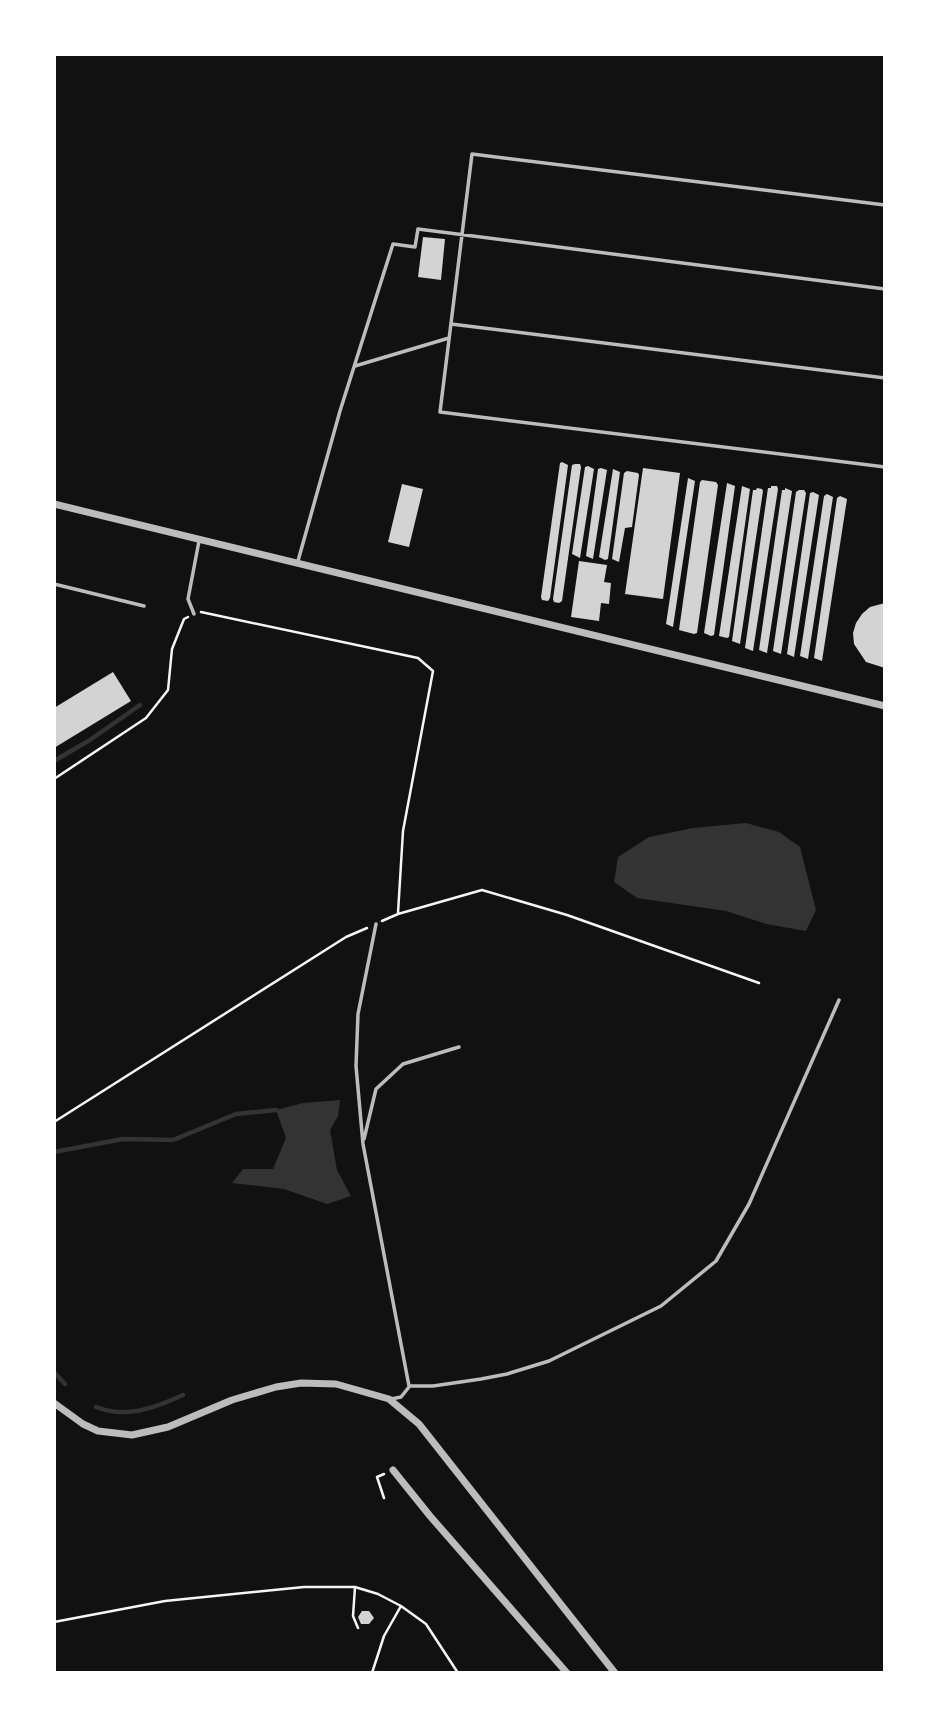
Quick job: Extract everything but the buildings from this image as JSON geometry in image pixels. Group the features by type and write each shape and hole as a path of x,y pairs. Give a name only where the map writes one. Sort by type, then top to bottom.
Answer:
{"street":[{"path":"54,504 885,706"},
{"path":"54,1403 83,1424 98,1431 132,1435 168,1427 255,1393 301,1383 336,1384 388,1399 419,1423 615,1673"},
{"path":"393,1471 567,1673"}],"lane":[{"path":"885,205 472,154 440,412 885,467"},
{"path":"298,563 340,411 393,244 415,247 418,229 885,289"},
{"path":"451,324 885,378"},
{"path":"355,366 449,338"},
{"path":"194,614 188,599 199,539"},
{"path":"54,583 144,606"},
{"path":"376,924 358,1014 356,1066 363,1144 410,1386"},
{"path":"410,1386 433,1386 481,1379 549,1362 661,1306 716,1261 748,1204 839,1000"},
{"path":"363,1144 376,1088 403,1064 460,1047"},
{"path":"388,1399 401,1397 410,1386"}],"path":[{"path":"54,779 146,718 168,690 172,649 184,619 194,614 204,611 418,658 433,671 403,831 398,914"},
{"path":"54,1122 346,937 398,914 482,890 567,915 759,983"},
{"path":"384,1498 377,1477 393,1471"},
{"path":"54,1622 165,1601 304,1587 355,1587 378,1594 426,1624 458,1673"},
{"path":"355,1587 353,1616 358,1628"},
{"path":"372,1673 384,1636 401,1606"}],"shaded area":[{"path":"746,823 779,832 800,847 816,910 806,931 766,924 726,911 637,898 614,882 618,857 649,837 693,828"},
{"path":"340,1100 338,1116 330,1130 337,1170 351,1196 327,1204 284,1189 232,1183 243,1169 273,1169 286,1138 276,1110 303,1103"}],"waterway":[{"path":"54,761 140,705"},
{"path":"54,1152 123,1139 173,1140 236,1114 276,1110"},
{"path":"54,1372 65,1384"},
{"path":"96,1407 129,1412 151,1408 183,1395"}]}
